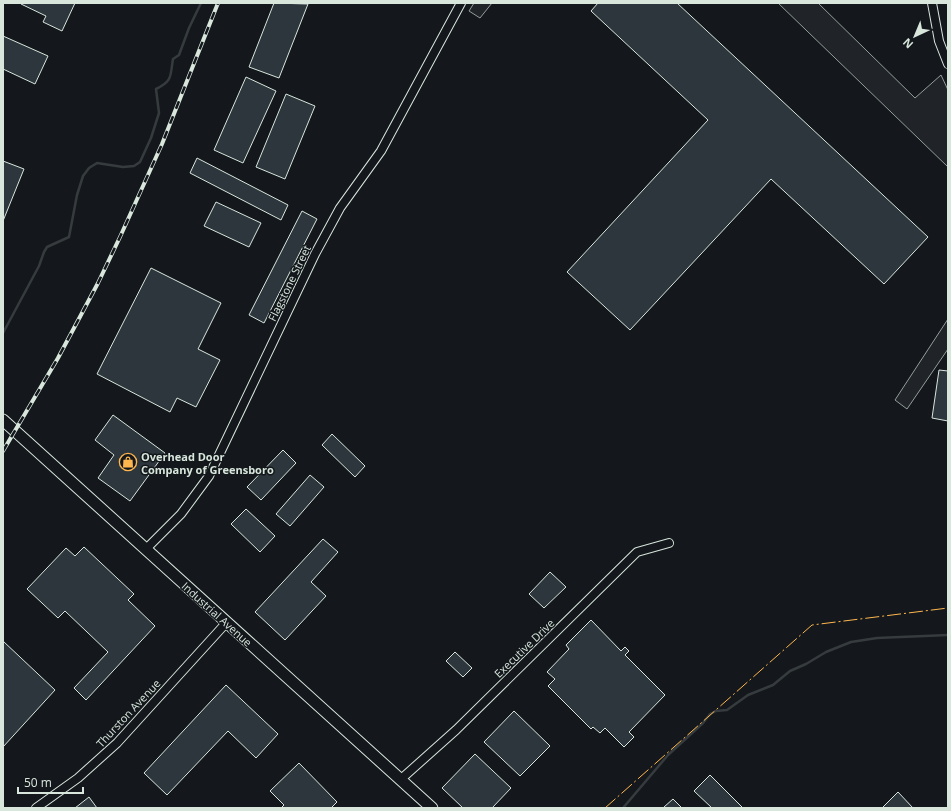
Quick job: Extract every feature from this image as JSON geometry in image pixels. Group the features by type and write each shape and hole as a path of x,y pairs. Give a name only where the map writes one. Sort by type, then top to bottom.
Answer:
{"main road":[{"name":"Industrial Avenue","path":"3,420 432,808"}],"street":[{"name":"Flagstone Street","path":"146,549 181,514 209,476 315,254 340,208 381,151 461,3"},
{"path":"932,3 939,41 948,64"},
{"name":"Executive Drive","path":"400,780 456,730 637,552 668,543"},
{"name":"Thurston Avenue","path":"36,808 78,778 117,743 226,622"}],"shaded area":[{"path":"474,3 492,3 480,18 469,11"},
{"path":"778,3 818,3 915,98 941,75 948,90 948,167"},
{"path":"948,319 948,349 907,409 895,400"}],"building":[{"path":"21,3 75,3 62,31 43,22 46,16"},
{"path":"274,3 308,4 279,78 249,67"},
{"path":"598,3 677,3 928,237 884,284 771,179 630,330 567,272 708,120 591,11"},
{"path":"3,36 48,56 35,84 3,69"},
{"path":"246,77 276,91 243,163 214,150"},
{"path":"286,94 315,106 285,179 256,167"},
{"path":"197,158 288,205 281,220 190,173"},
{"path":"3,161 24,169 3,221"},
{"path":"216,202 261,223 249,247 204,226"},
{"path":"302,211 317,219 264,323 249,315"},
{"path":"151,268 221,303 198,349 220,360 196,407 177,398 170,412 97,374"},
{"path":"939,370 948,371 948,421 932,418"},
{"path":"113,415 165,453 130,501 98,478 114,455 95,440"},
{"path":"332,434 365,466 355,477 322,445"},
{"path":"283,450 296,463 261,500 247,487"},
{"path":"310,475 324,487 290,526 276,514"},
{"path":"246,509 275,536 260,552 231,524"},
{"path":"323,539 338,552 311,582 326,596 285,640 255,612"},
{"path":"84,547 134,594 128,600 155,626 86,700 74,688 108,652 65,611 58,618 27,589 66,548 75,556"},
{"path":"550,572 566,587 544,608 529,594"},
{"path":"591,620 621,651 625,647 629,651 625,655 665,695 629,732 634,737 624,747 605,728 600,733 593,727 591,729 548,686 555,679 547,672 569,649 566,645"},
{"path":"3,641 55,690 3,747"},
{"path":"455,652 472,668 463,677 446,661"},
{"path":"226,685 278,734 256,758 228,731 167,795 144,773"},
{"path":"514,711 550,746 520,776 484,742"},
{"path":"475,754 511,788 492,808 463,808 442,788"},
{"path":"299,763 337,802 331,808 281,808 284,805 270,791"},
{"path":"710,775 743,808 712,808 694,791"},
{"path":"898,792 913,808 882,808"},
{"path":"89,797 97,808 75,808"},
{"path":"673,799 682,808 664,807"}],"waterway":[{"path":"3,333 39,266 47,247 69,237 77,195 83,176 89,168 97,163 123,167 134,166 140,162 151,138 159,113 156,89 165,83 170,77 173,59 179,55 189,28 201,3"},
{"path":"623,808 668,755 703,723 710,714 716,711 727,710 748,695 773,685 790,671 806,664 826,652 851,642 877,638 948,635"}],"railway":[{"path":"3,451 58,358 98,283 162,144 218,3"}],"power":[{"path":"605,808 812,625 948,608"}],"place":[{"name":"Overhead Door Company of Greensboro","path":"128,462"}]}
